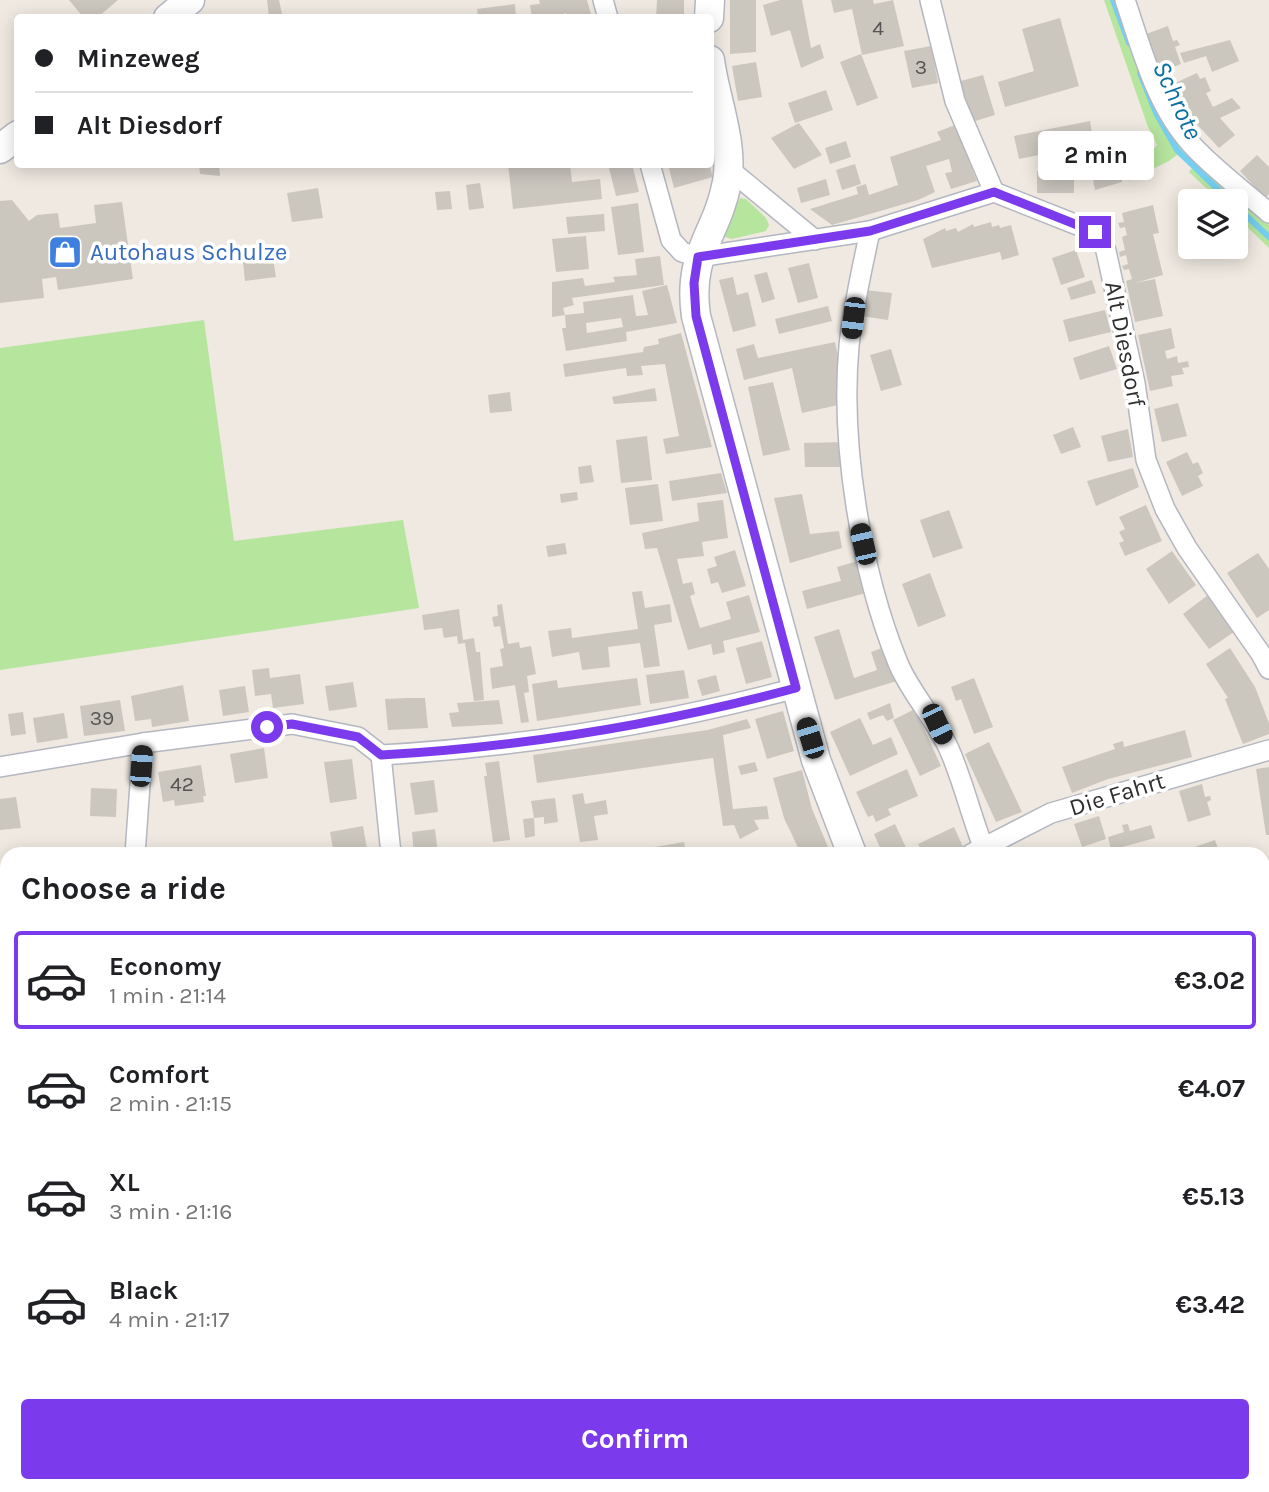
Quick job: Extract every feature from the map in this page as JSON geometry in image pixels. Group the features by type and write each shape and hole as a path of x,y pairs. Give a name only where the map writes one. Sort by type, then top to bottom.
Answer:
{"main road":[{"path":"173,14 190,0"},
{"path":"714,83 729,169 723,196 698,257 694,283 696,316 816,760 849,847"},
{"path":"0,149 14,138"}],"street":[{"path":"651,168 671,240 682,253 698,257 870,231 994,192 955,101 930,0"},
{"path":"1125,0 1152,78 1181,132 1193,146 1269,213"},
{"path":"729,169 814,240"},
{"name":"Alt Diesdorf","path":"994,192 1084,226 1102,240 1135,383 1146,460 1160,497 1187,548 1269,669"},
{"path":"870,231 853,318 848,370 858,520 895,656 909,686 934,719 949,749 978,847"},
{"path":"0,767 143,743 292,724 358,737 381,755 447,752 703,713 796,688"},
{"path":"136,847 143,743"},
{"name":"Die Fahrt","path":"989,847 1051,813 1269,750"},
{"path":"381,755 390,847"}],"green space":[{"path":"1104,0 1118,0 1153,102 1182,151 1169,161 1128,181 1157,145 1148,127"},
{"path":"1199,160 1230,189 1207,189 1189,172"},
{"path":"740,198 746,199 766,218 769,225 766,231 732,239 725,237 723,234"},
{"path":"1248,206 1269,225 1269,248 1248,228"},
{"path":"204,320 234,541 403,520 419,608 0,670 0,348"}],"building":[{"path":"69,0 118,0 102,14 81,14"},
{"path":"267,0 279,0 282,14 269,14"},
{"path":"539,0 587,0 591,14 531,14 530,5 540,4"},
{"path":"657,0 684,0 684,14 656,14"},
{"path":"730,0 756,0 756,52 730,54"},
{"path":"780,0 802,0 811,48 820,44 824,58 801,68 790,30 771,36 763,5"},
{"path":"831,0 873,0 874,4 893,0 904,46 862,55 852,9 834,13"},
{"path":"515,4 516,14 478,14 477,9"},
{"path":"1060,18 1079,86 1005,107 998,82 1034,71 1022,29"},
{"path":"1168,26 1173,41 1177,40 1180,45 1175,47 1181,64 1160,72 1146,34"},
{"path":"1230,40 1239,61 1212,72 1206,56 1184,63 1180,53"},
{"path":"931,46 938,83 912,88 904,51"},
{"path":"861,54 878,98 857,106 840,62"},
{"path":"756,62 762,97 738,101 732,66"},
{"path":"1197,73 1200,79 1205,77 1211,91 1206,93 1213,107 1232,98 1241,108 1220,118 1235,135 1219,148 1190,117 1175,83"},
{"path":"983,75 995,115 969,123 957,82"},
{"path":"826,90 833,110 795,123 788,103"},
{"path":"1090,121 1094,144 1019,159 1014,136"},
{"path":"799,123 822,155 794,169 771,138"},
{"path":"955,125 977,181 951,189 945,173 952,172 949,159 926,166 935,192 918,200 832,225 810,209 858,194 856,187 866,184 869,195 898,185 890,157 941,140 937,132"},
{"path":"846,141 851,157 830,164 825,148"},
{"path":"1105,149 1107,160 1118,158 1122,182 1095,190 1088,153"},
{"path":"1257,155 1269,167 1269,194 1265,198 1240,171"},
{"path":"855,164 861,184 842,190 836,170"},
{"path":"199,168 219,168 220,176 200,174"},
{"path":"508,168 570,168 572,182 600,179 602,199 513,209"},
{"path":"609,168 633,168 639,192 616,196"},
{"path":"669,168 710,168 713,177 674,188"},
{"path":"1037,171 1074,171 1074,193 1037,193"},
{"path":"826,179 830,195 801,203 797,188"},
{"path":"480,183 484,208 469,210 466,185"},
{"path":"318,188 323,218 292,222 287,193"},
{"path":"450,191 452,209 437,210 435,192"},
{"name":"Autohaus Schulze","path":"12,200 29,221 37,215 58,213 60,228 96,223 94,205 122,202 133,279 58,290 56,277 42,279 44,298 0,303 0,201"},
{"path":"638,203 644,252 618,255 611,207"},
{"path":"1153,205 1159,233 1153,234 1163,275 1135,283 1155,279 1163,316 1135,322 1126,281 1132,279 1129,269 1124,270 1122,266 1128,264 1126,255 1120,257 1119,252 1125,250 1122,237 1127,235 1125,227 1120,228 1118,223 1124,222 1122,213"},
{"path":"604,214 605,231 568,234 566,217"},
{"path":"991,222 992,227 1011,225 1019,255 1002,260 1000,252 932,268 923,239 945,228 946,231 956,228 958,232 973,224 974,227"},
{"path":"586,236 589,269 556,272 552,239"},
{"path":"1076,250 1085,277 1061,285 1052,258"},
{"path":"660,256 664,285 572,298 574,305 563,308 565,315 552,317 552,282 583,278 585,286 615,282 613,277 637,275 635,259"},
{"path":"273,258 276,277 245,281 243,262"},
{"path":"809,263 818,298 798,303 788,268"},
{"path":"767,272 775,299 762,303 754,275"},
{"path":"733,277 737,295 748,292 756,326 733,332 719,280"},
{"path":"1092,280 1096,293 1071,300 1067,288"},
{"path":"667,285 677,323 626,332 627,341 566,351 562,328 566,328 565,315 584,313 583,302 633,295 636,316 648,315 642,291","holes":["621,318 623,327 587,333 586,323"]},
{"path":"865,290 892,293 888,320 861,316"},
{"path":"828,306 832,321 779,334 775,319"},
{"path":"1105,310 1111,332 1069,342 1063,320"},
{"path":"1171,328 1175,348 1165,351 1167,359 1177,356 1178,363 1188,361 1189,367 1182,368 1184,374 1171,376 1173,386 1150,391 1138,335"},
{"path":"681,333 712,447 666,454 663,439 679,436 665,364 641,366 643,375 627,376 626,368 565,377 563,364 643,352 644,347 659,344 658,339"},
{"path":"835,342 847,403 802,413 792,368 744,380 736,349 754,344 758,358"},
{"path":"1109,346 1117,369 1080,380 1073,358"},
{"path":"891,349 902,385 881,391 870,355"},
{"path":"773,382 790,450 763,456 748,387"},
{"path":"655,388 657,401 614,404 612,397"},
{"path":"510,392 512,411 490,413 488,395"},
{"path":"1178,403 1187,436 1162,442 1154,409"},
{"path":"1073,427 1081,447 1061,454 1053,435"},
{"path":"1128,429 1133,457 1108,462 1101,436"},
{"path":"647,436 652,480 621,483 616,440"},
{"path":"844,442 844,467 805,467 804,443"},
{"path":"1187,452 1193,464 1198,462 1203,473 1198,476 1203,486 1182,496 1166,462"},
{"path":"591,465 594,482 580,484 578,467"},
{"path":"1133,468 1139,487 1096,506 1087,481"},
{"path":"721,473 727,493 672,501 669,481"},
{"path":"658,484 663,521 630,525 625,488"},
{"path":"577,492 578,500 561,503 560,494"},
{"path":"802,494 810,534 839,531 842,548 790,563 774,498"},
{"path":"723,500 728,538 702,542 704,556 677,559 683,584 692,582 695,594 690,596 700,628 731,619 726,602 749,595 760,632 723,641 725,652 713,655 711,644 688,650 657,548 645,549 642,533 699,521 697,503"},
{"path":"1146,505 1162,541 1125,556 1119,543 1124,541 1119,532 1125,529 1119,517"},
{"path":"949,510 963,548 933,558 920,520"},
{"path":"565,543 567,554 548,557 546,546"},
{"path":"735,550 746,586 722,593 718,582 711,584 707,569 717,566 714,557"},
{"path":"1172,551 1196,585 1169,604 1146,569"},
{"path":"1258,553 1269,569 1269,610 1257,618 1227,573"},
{"path":"858,561 866,593 807,609 802,591 841,581 837,567"},
{"path":"930,573 946,616 918,627 902,584"},
{"path":"642,591 645,608 670,604 672,622 654,625 660,666 644,668 640,643 608,647 610,667 582,670 579,652 552,657 548,631 571,628 572,638 638,629 632,592"},
{"path":"1208,595 1234,632 1209,649 1183,614"},
{"path":"502,604 508,644 519,642 520,648 531,646 536,674 527,676 529,692 524,693 529,722 521,723 515,685 492,689 490,668 503,666 500,649 504,648 500,626 494,627 492,617 498,616 497,605"},
{"path":"459,609 463,640 474,638 476,652 480,652 484,700 474,701 465,643 458,644 457,636 444,638 442,628 424,630 422,615"},
{"path":"839,629 854,678 877,670 871,652 888,646 900,680 835,700 814,637"},
{"path":"762,641 772,677 746,684 736,648"},
{"path":"1230,648 1255,687 1269,723 1269,734 1243,744 1225,699 1228,698 1206,664"},
{"path":"269,668 270,678 300,674 304,704 273,708 271,694 255,696 252,670"},
{"path":"684,670 689,698 650,704 646,675"},
{"path":"716,675 720,691 702,696 697,680"},
{"path":"637,678 641,705 537,721 532,684 557,680 558,688"},
{"path":"974,678 993,727 974,734 961,699 956,701 951,687"},
{"path":"353,682 357,707 329,711 325,686"},
{"path":"183,685 189,721 152,727 151,719 135,721 131,696"},
{"path":"245,686 249,712 223,716 219,690"},
{"path":"425,698 428,728 388,730 385,699"},
{"path":"120,700 125,731 84,736 80,706"},
{"path":"499,700 503,724 452,727 449,713 459,712 457,703"},
{"path":"890,703 894,718 887,721 883,715 870,720 867,713"},
{"path":"915,709 941,766 920,776 893,720"},
{"path":"783,711 794,751 767,759 755,719"},
{"path":"23,712 26,734 11,736 8,714"},
{"path":"64,713 68,738 37,743 33,718"},
{"path":"860,718 873,745 891,737 898,754 850,776 830,732"},
{"path":"747,719 751,728 723,735 733,809 767,806 769,819 754,820 759,829 740,839 734,825 723,826 713,758 537,783 533,755 708,730"},
{"path":"1185,730 1192,757 1108,779 1072,793 1062,767 1115,749 1113,744 1123,741 1124,747"},
{"path":"989,742 1022,812 996,822 965,754"},
{"path":"264,748 268,778 235,783 230,754"},
{"path":"352,759 357,799 330,803 324,762"},
{"path":"499,761 510,840 493,842 484,776 487,776 485,763"},
{"path":"755,762 758,771 741,775 738,766"},
{"path":"201,765 206,796 203,796 204,802 175,806 174,800 163,802 158,772"},
{"path":"1269,767 1269,835 1266,835 1256,769"},
{"path":"907,769 918,796 888,809 891,815 876,822 873,815 868,817 856,792"},
{"path":"802,770 812,809 828,847 798,847 784,818 773,778"},
{"path":"434,780 438,812 415,815 410,783"},
{"path":"1202,784 1205,797 1210,796 1211,800 1207,802 1211,815 1188,822 1179,791"},
{"path":"91,788 117,789 116,817 90,816"},
{"path":"583,793 585,804 606,800 608,814 594,816 598,840 580,842 572,795"},
{"path":"16,797 21,828 0,830 0,799"},
{"path":"555,798 558,822 544,824 544,817 534,818 531,801"},
{"path":"1099,816 1106,839 1082,847 1074,824"},
{"path":"534,818 535,836 525,838 523,819"},
{"path":"895,824 906,847 880,847 874,834"},
{"path":"1128,824 1130,831 1151,825 1155,838 1122,847 1110,847 1108,837 1124,832 1122,825"},
{"path":"363,826 367,847 333,847 330,832"},
{"path":"954,827 963,847 920,847 918,844"},
{"path":"435,829 437,847 413,847 412,832"},
{"path":"1215,840 1218,847 1195,847"},
{"path":"684,842 685,847 655,847"}],"waterway":[{"name":"Schrote","path":"1113,0 1129,43"},
{"name":"Schrote","path":"1140,73 1156,113 1177,150 1218,189"},
{"name":"Schrote","path":"1248,217 1269,237"}],"place":[{"name":"Autohaus Schulze","path":"65,252"}],"route":[{"path":"267,727 292,724 358,737 381,755 447,752 703,713 796,688 696,316 694,283 698,257 870,231 994,192 1095,232"}]}
